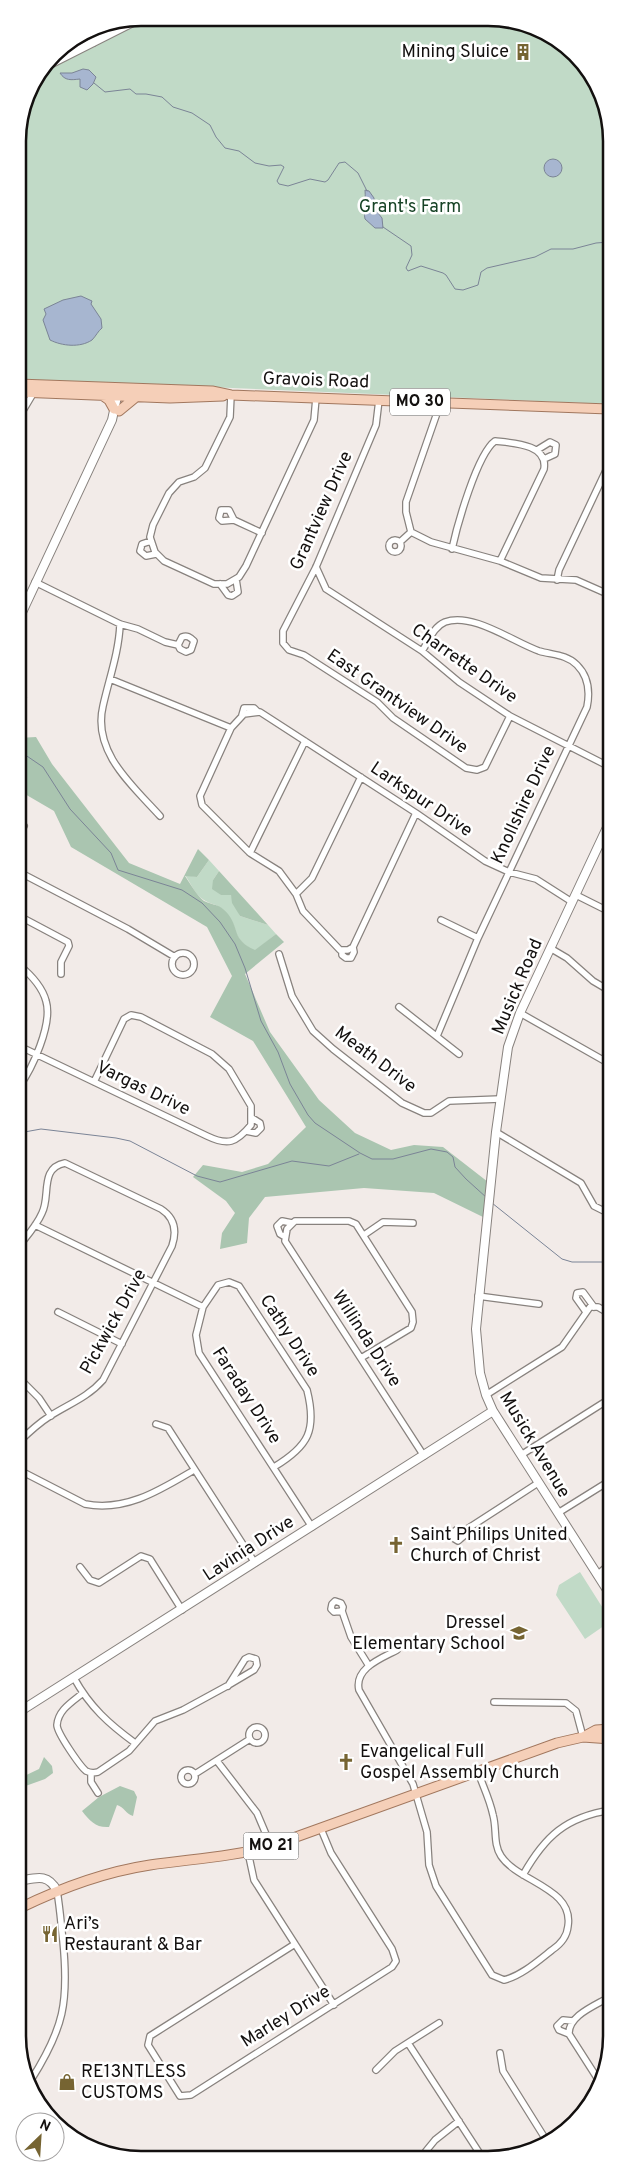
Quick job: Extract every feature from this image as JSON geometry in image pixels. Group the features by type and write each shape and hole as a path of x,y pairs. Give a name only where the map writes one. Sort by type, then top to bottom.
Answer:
{"main road":[{"name":"Gravois Road","path":"26,385 120,392 212,391 231,395 603,409"},
{"name":"Gravois Road","path":"26,392 101,395 120,392 136,397 212,398 231,395"},
{"path":"101,395 109,400 117,410 136,397"},
{"name":"MO 21","path":"26,1905 57,1891 125,1870 248,1852 271,1846 556,1744 583,1737 596,1730 603,1730"},
{"name":"MO 21","path":"583,1737 603,1738"}],"street":[{"path":"62,58 122,28"},
{"path":"93,43 95,36"},
{"path":"26,406 34,392"},
{"path":"26,603 117,410 120,392"},
{"path":"231,395 230,417 205,468 194,477 179,482 169,493 153,525 151,541 156,554 164,561 210,583 220,584 227,584 236,579 246,566 314,420 316,398"},
{"name":"Grantview Drive","path":"282,631 316,567 376,425 379,400"},
{"path":"438,402 437,413 406,502 406,512 411,532 431,542 500,561 541,578 582,582 603,591"},
{"path":"452,549 460,514 486,450 495,441 507,442 538,451 544,459 544,469 500,561"},
{"path":"538,451 550,442 556,445 555,454 544,459"},
{"path":"557,580 559,570 603,477"},
{"path":"234,520 262,533"},
{"path":"400,542 411,532"},
{"path":"151,541 142,544 140,551 146,556 156,554"},
{"name":"Charrette Drive","path":"316,567 326,589 422,651 459,682 510,716 603,763"},
{"path":"220,584 228,595 232,596 238,592 236,579"},
{"path":"35,582 120,624 138,629 165,642 178,645"},
{"name":"Knollshire Drive","path":"422,651 437,626 449,621 470,623 492,629 540,652 561,655 570,660 578,666 588,682 590,695 587,707 478,938 437,1036"},
{"path":"120,624 120,638 102,709 101,728 106,748 119,771 160,816"},
{"name":"East Grantview Drive","path":"282,631 285,647 304,655 377,702 393,718 466,768 477,770 485,766 510,716"},
{"path":"110,679 231,728"},
{"name":"Larkspur Drive","path":"250,853 202,805 200,796 231,728 242,715 258,712 361,777 485,860 509,872 536,879 574,898 603,909"},
{"path":"305,741 250,853 279,871 296,894 303,912 348,949 416,813"},
{"path":"296,894 312,878 361,777"},
{"name":"Musick Road","path":"488,1206 500,1098 508,1047 520,1013 603,836"},
{"path":"26,876 128,929 175,956"},
{"path":"26,920 68,942 69,946 61,962 61,974"},
{"path":"441,920 478,938"},
{"path":"550,948 567,958 593,981 603,987"},
{"name":"Meath Drive","path":"279,954 292,996 313,1030 394,1097 424,1113 430,1113 449,1101 500,1098"},
{"path":"26,972 40,986 47,1002 47,1025 26,1073"},
{"path":"399,1006 459,1054"},
{"path":"520,1013 603,1060"},
{"path":"94,1082 124,1019 131,1015 141,1017 212,1054 229,1069 252,1106 252,1118 260,1123 261,1128 256,1133 246,1131"},
{"name":"Vargas Drive","path":"26,1049 220,1142 233,1140 246,1131 251,1125 252,1118"},
{"path":"496,1132 581,1183 594,1206 603,1210"},
{"name":"Pickwick Drive","path":"26,1435 51,1416 95,1389 103,1380 175,1238 175,1224 167,1212 64,1163 58,1164 49,1172 45,1206 35,1225"},
{"name":"Musick Avenue","path":"488,1206 478,1296 476,1349 486,1395 493,1411 603,1584"},
{"name":"Willinda Drive","path":"292,1223 282,1221 277,1226 280,1234 285,1237 285,1241 424,1456"},
{"path":"285,1237 286,1229 295,1221 349,1221 356,1224 364,1235 412,1312 413,1322 411,1328 361,1358"},
{"path":"364,1235 383,1222 413,1223"},
{"path":"26,1237 35,1225 154,1281 203,1307"},
{"name":"Cathy Drive","path":"203,1307 218,1285 229,1282 239,1286 307,1390 312,1409 311,1426 304,1442 298,1449 274,1467"},
{"path":"478,1296 539,1304"},
{"name":"Faraday Drive","path":"203,1307 196,1335 200,1353 312,1527"},
{"path":"486,1395 562,1347 590,1308 598,1307 603,1310"},
{"path":"58,1312 122,1344"},
{"path":"26,1385 39,1398 51,1416"},
{"path":"521,1455 603,1402"},
{"name":"Lavinia Drive","path":"26,1708 493,1411"},
{"path":"156,1424 168,1428 255,1563"},
{"path":"26,1474 84,1504 92,1506 121,1504 137,1500 151,1495 194,1470"},
{"path":"464,1531 538,1483"},
{"path":"558,1513 603,1485"},
{"path":"80,1567 90,1580 99,1583 141,1556 150,1560 182,1610"},
{"path":"597,1575 603,1570"},
{"path":"342,1611 350,1637 369,1666"},
{"path":"397,1650 369,1666 358,1680 359,1690 413,1784 427,1832 429,1865 436,1886 492,1975 498,1980 511,1978 557,1947 567,1935 569,1920 567,1910 558,1896 508,1864 498,1851 493,1812 478,1772"},
{"path":"82,1693 62,1711 57,1726 60,1735 85,1769 91,1773 98,1772 130,1750 155,1721 183,1710 228,1686 254,1670 257,1665 256,1659 249,1657 245,1659 228,1686"},
{"path":"74,1678 82,1693 104,1719 136,1743"},
{"path":"494,1702 566,1703 576,1710 583,1737"},
{"path":"195,1774 250,1738"},
{"path":"216,1761 257,1814 271,1846"},
{"path":"91,1773 91,1782 98,1793"},
{"path":"523,1875 534,1856 553,1834 578,1818 603,1812"},
{"name":"Marley Drive","path":"295,1944 150,2036 148,2045 180,2096 191,2096 392,1967 396,1961 392,1948 331,1853 321,1829"},
{"path":"248,1852 254,1880 334,2005"},
{"path":"26,1880 47,1879 57,1891 65,1962 66,2000 57,2033 33,2075"},
{"path":"569,2034 571,2023 603,2001"},
{"path":"571,2023 563,2020 557,2026 559,2030 569,2034 596,2076"},
{"path":"376,2070 389,2056 438,2023"},
{"path":"408,2043 478,2151"},
{"path":"500,2053 503,2071 544,2136"},
{"path":"426,2151 459,2121"}],"green space":[{"name":"Grant's Farm","path":"142,26 487,26 510,28 525,32 552,46 579,71 594,97 601,119 603,142 603,404 26,379 26,134 35,97 46,77 58,63 129,27"},
{"path":"36,737 52,764 129,863 180,884 198,849 209,860 197,877 185,876 199,896 204,901 225,910 232,919 239,938 247,946 255,950 276,934 284,942 245,974 270,1032 319,1100 355,1133 391,1150 414,1145 443,1147 488,1182 483,1217 434,1193 364,1188 265,1197 249,1218 247,1243 220,1249 222,1233 235,1213 226,1201 193,1177 203,1165 242,1172 268,1164 306,1127 253,1041 210,1017 232,976 207,927 71,847 54,811 26,795 26,738"},
{"path":"209,860 219,871 213,880 221,895 231,895 240,916 268,925 276,934 255,951 242,942 231,919 224,910 201,898 185,875 197,877"},
{"path":"219,871 268,925 240,916 232,903 231,895 221,895 212,889 213,880"},
{"path":"580,1572 603,1608 603,1627 585,1639 556,1595 559,1585"},
{"path":"44,1757 52,1766 53,1773 45,1779 26,1786 26,1775 39,1769"},
{"path":"120,1786 134,1791 137,1797 133,1816 117,1805 109,1827 94,1823 82,1811 99,1797"}],"water":[{"path":"83,69 89,70 96,77 93,84 87,90 80,87 80,79 66,79 60,73 72,73"},
{"path":"549,159 557,159 562,164 560,175 549,177 544,172 544,164"},
{"path":"365,190 369,191 374,198 374,208 382,218 383,228 375,228 365,219"},
{"path":"81,296 92,301 91,304 101,319 102,328 87,343 65,345 50,340 43,320 46,314 44,309 63,300"}],"waterway":[{"path":"94,83 105,92 130,89 136,94 162,97 173,107 192,113 210,125 216,137 225,148 239,151 255,163 269,166 281,165 284,167 277,181 279,184 288,186 310,179 325,182 339,163 345,162 358,173 367,191"},
{"path":"383,227 411,246 412,255 406,268 408,271 421,266 443,273 455,289 463,290 478,285 481,272 487,268 535,257 551,249 573,249 603,242"},
{"path":"26,755 43,767 70,809 111,853 118,870 182,890 202,903 220,922 235,944 245,968 261,1021 278,1052 290,1084 308,1115 315,1123 372,1159 393,1159 431,1149 447,1152 453,1157 455,1167 487,1198"},
{"path":"26,1132 41,1129 130,1141 197,1176 220,1182 292,1161 329,1166 359,1154"},
{"path":"492,1203 562,1259 572,1262 603,1262"}],"place":[{"name":"Mining Sluice","path":"523,52"},
{"name":"Saint Philips United Church of Christ","path":"396,1545"},
{"name":"Dressel Elementary School","path":"519,1633"},
{"name":"Evangelical Full Gospel Assembly Church","path":"346,1762"},
{"name":"Ari’s Restaurant & Bar","path":"50,1934"},
{"name":"RE13NTLESS CUSTOMS","path":"67,2082"}]}
